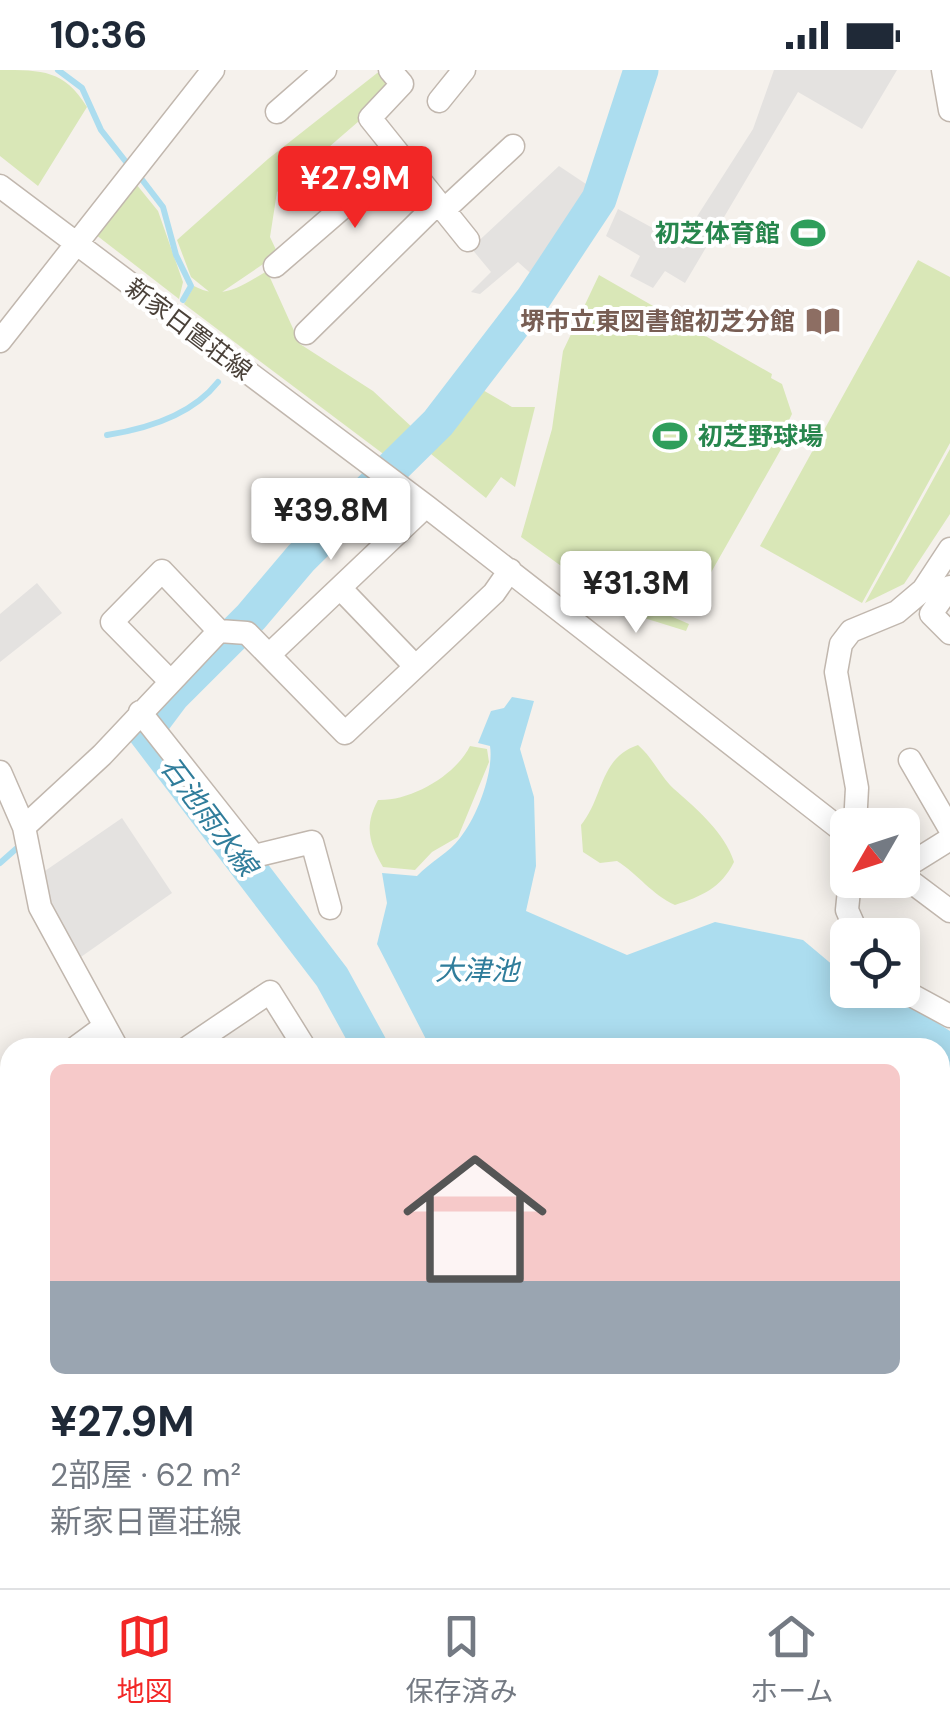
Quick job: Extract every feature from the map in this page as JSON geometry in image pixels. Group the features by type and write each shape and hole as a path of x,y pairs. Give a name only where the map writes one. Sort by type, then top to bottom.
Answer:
{"street":[{"path":"0,341 212,70"},
{"path":"277,112 326,70"},
{"path":"439,101 464,70"},
{"path":"943,70 950,110"},
{"path":"393,71 402,84 370,118 468,240"},
{"path":"306,334 441,206 513,146"},
{"path":"274,266 401,157"},
{"name":"新家日置荘線","path":"0,186 510,570 830,821"},
{"path":"270,654 426,506"},
{"path":"856,808 857,788 836,672 841,644 851,632 897,612 923,590 950,548"},
{"path":"170,681 112,622 162,571 233,632 270,654 345,733 494,594 510,570"},
{"path":"950,587 931,614 950,633"},
{"path":"342,589 415,666"},
{"path":"24,826 102,755 170,681 233,632"},
{"path":"140,712 254,856 312,842 330,908"},
{"path":"910,760 942,794 950,829"},
{"path":"0,772 24,826 40,907 112,1038"},
{"path":"920,860 950,839"},
{"path":"920,886 950,910"},
{"path":"210,1038 270,992 299,1038"},
{"path":"920,1000 950,1016"},
{"path":"89,1038 105,1026"}],"green space":[{"path":"0,70 28,71 61,79 87,107 38,186 0,156"},
{"path":"381,70 390,88 359,121 277,192 270,237 278,254 222,292 212,294 191,277 177,240 268,159"},
{"path":"132,179 158,211 183,282 179,299 91,231"},
{"path":"918,260 950,277 950,443 862,603 760,546"},
{"path":"267,271 300,344 373,391 414,429 386,456 184,304 194,286 223,292"},
{"name":"初芝野球場","path":"599,275 772,374 771,378 782,384 792,414 787,424 793,428 692,606 655,590 665,595 659,611 689,624 686,631 625,612 521,537 552,429 563,351"},
{"path":"481,389 512,407 535,407 515,487 501,477 486,498 426,450"},
{"path":"950,449 950,514 904,584 865,603"},
{"path":"638,745 669,784 717,831 734,862 710,890 675,905 617,861 600,863 583,852 581,825 609,769 625,751"},
{"path":"470,746 487,749 489,762 458,837 432,852 415,870 383,867 370,834 378,800 404,796 431,785 454,767"}],"shaded area":[{"path":"774,70 897,70 862,129 798,92 685,283 665,271 653,288 630,276 640,256 606,236 618,209 680,243 753,129"},
{"path":"559,166 592,188 554,256 537,279 518,262 480,294 471,292 491,272 471,248"},
{"path":"37,583 62,613 0,662 0,614"},
{"path":"122,818 172,893 78,959 48,898 42,873"}],"water":[{"name":"大津池","path":"512,697 534,701 520,749 534,797 536,866 526,911 627,955 715,922 803,940 830,963 830,1008 914,1008 950,1031 950,1038 425,1038 377,944 387,903 382,873 417,876 460,838 487,781 490,746 478,743 491,711 504,708"}],"waterway":[{"path":"58,70 82,88 101,130 130,167"},
{"name":"石池雨水線","path":"366,1038 332,977 145,732 172,696 251,617 301,558 438,423 533,299 599,199 641,70"},
{"path":"140,177 163,207 176,255 191,286 183,300"},
{"path":"107,435 137,429 182,412 218,382"},
{"path":"0,863 17,848"}],"place":[{"name":"初芝体育館","path":"808,233"},
{"name":"堺市立東図書館初芝分館","path":"823,321"},
{"name":"初芝野球場","path":"670,436"}]}
